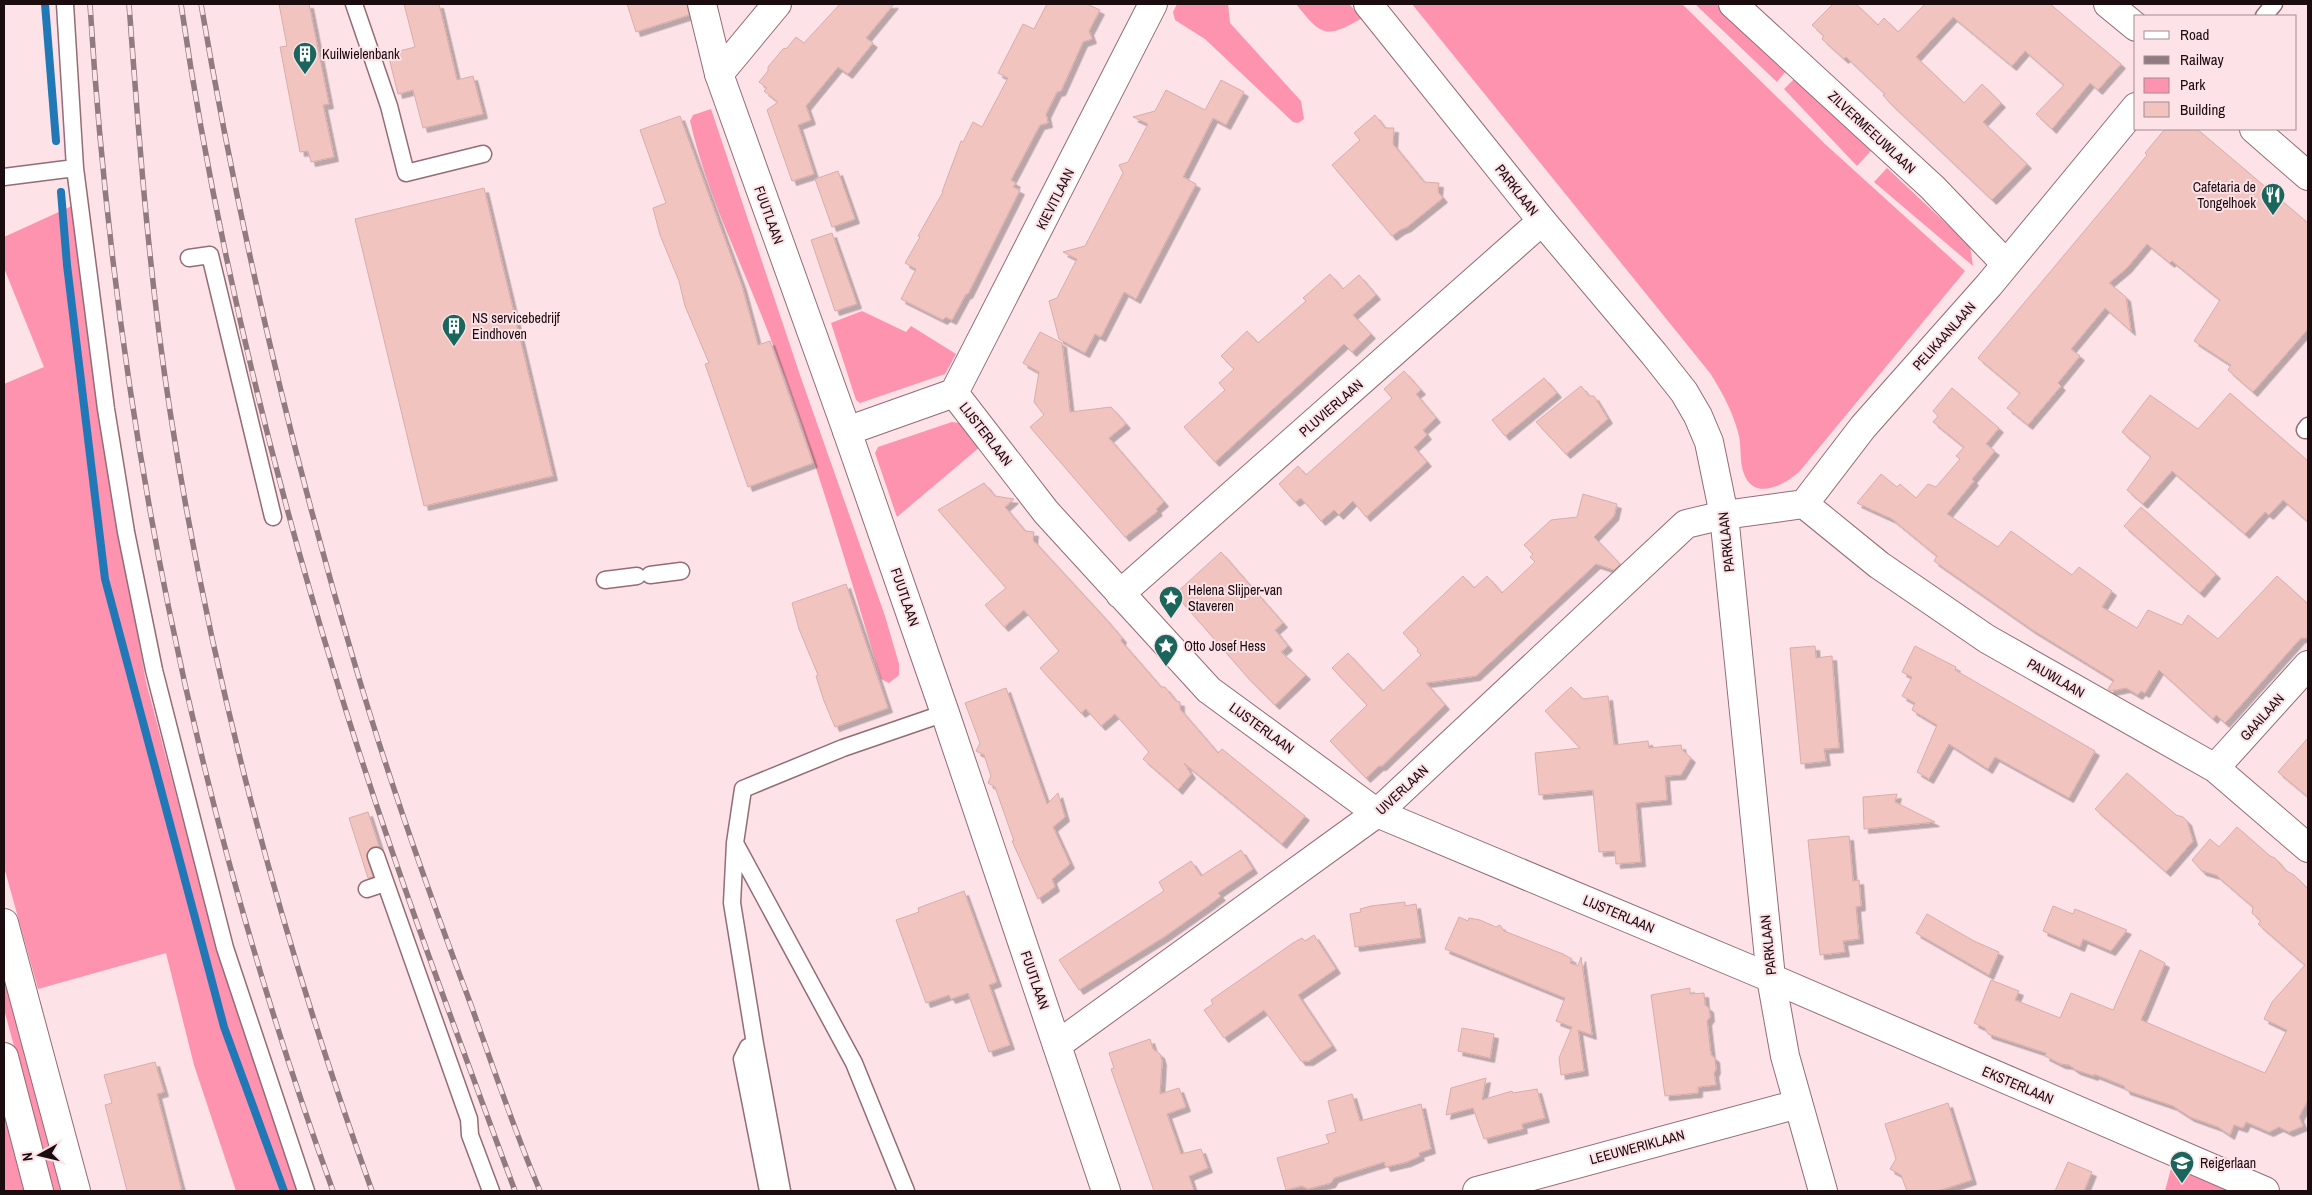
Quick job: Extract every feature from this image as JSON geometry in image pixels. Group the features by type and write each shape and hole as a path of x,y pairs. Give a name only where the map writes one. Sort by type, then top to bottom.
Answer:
{"street":[{"name":"FUUTLAAN","path":"702,4 719,74 945,712 1106,1191"},
{"path":"719,74 777,4"},
{"name":"KIEVITLAAN","path":"954,393 1153,4"},
{"name":"PARKLAAN","path":"1368,4 1542,221 1684,392 1698,416 1709,442 1724,515 1772,978 1785,1056 1823,1191"},
{"name":"ZILVERMEEUWLAAN","path":"1734,4 1932,187 2006,264"},
{"path":"2108,4 2134,25"},
{"name":"PELIKAANLAAN","path":"1804,504 1863,427 2006,264 2134,109"},
{"path":"2255,130 2308,176"},
{"name":"PLUVIERLAAN","path":"1120,594 1542,221"},
{"name":"LIJSTERLAAN","path":"847,431 954,393 1046,512 1209,690 1377,813 1772,978"},
{"path":"1724,515 1804,504"},
{"name":"PAUWLAAN","path":"1804,504 1878,565 1987,639 2215,768 2308,848"},
{"name":"UIVERLAAN","path":"1057,1045 1377,813 1686,524 1724,515"},
{"name":"GAAILAAN","path":"2215,768 2308,665"},
{"path":"4,923 53,1076 76,1191"},
{"name":"EKSTERLAAN","path":"1772,978 2265,1191"},
{"path":"4,1057 40,1191"},
{"name":"LEEUWERIKLAAN","path":"1477,1191 1798,1104"}],"lane":[{"path":"65,4 75,168 106,409 126,532 154,670 225,948 306,1191"},
{"path":"354,4 389,106 406,173 483,154"},
{"path":"2265,15 2274,4"},
{"path":"4,176 75,168"},
{"path":"189,258 210,255 273,517"},
{"path":"605,580 681,571"},
{"path":"782,1191 732,903 735,843 743,789 843,748 945,712"},
{"path":"735,843 854,1064 906,1191"},
{"path":"376,856 469,1119 470,1135 491,1191"},
{"path":"367,889 385,883"},
{"path":"755,1044 748,1047 742,1059 768,1191"}],"green space":[{"path":"1177,4 1228,4 1230,23 1301,101 1304,119 1298,123 1293,122 1205,39 1175,20 1173,12"},
{"path":"1296,4 1349,4 1362,18 1340,29 1324,31 1318,28"},
{"path":"1412,4 1682,4 1825,144 1965,271 1799,472 1786,481 1770,488 1755,487 1744,474 1739,437 1733,416 1710,373"},
{"path":"1695,4 1716,4 1786,71 1777,82"},
{"path":"1794,79 1871,151 1857,166 1784,89"},
{"path":"711,109 801,378 885,616 899,664 899,675 889,683 881,679 801,422 697,149 690,121 693,115"},
{"path":"1887,168 1970,246 1973,266 1874,182"},
{"path":"72,206 97,405 146,682 213,934 299,1191 236,1191 194,1065 166,953 38,989 4,867 4,384 44,367 4,268 4,237"},
{"path":"862,311 906,332 911,326 956,354 945,374 860,403 856,400 831,323"},
{"path":"952,422 960,423 981,446 897,517 875,453 878,447"},
{"path":"4,954 68,1191 53,1191 4,1009"},
{"path":"4,1114 24,1191 4,1191"},
{"path":"2173,1161 2246,1191 2165,1191"}],"building":[{"name":"Kuilwielenbank","path":"279,4 309,4 329,104 323,105 334,157 311,162 308,151 300,152 280,47 287,46"},
{"path":"404,4 439,4 457,80 473,76 483,114 423,128 413,90 398,94 388,54 415,47"},
{"path":"627,4 687,4 689,15 636,32"},
{"path":"840,4 894,4 866,38 873,43 848,74 838,67 806,106 811,120 798,125 814,174 792,181 767,110 778,102 764,91 767,88 759,82 768,71 768,67 783,49 787,48 796,37 804,43"},
{"path":"1047,4 1087,4 1100,10 1089,31 1092,39 1083,42 1061,91 1057,92 1046,114 1048,123 1040,125 1011,180 1016,183 1013,187 1020,190 968,294 966,294 952,320 946,317 943,320 901,299 916,269 905,263 943,192 961,141 963,142 973,122 982,127 1008,78 998,73 1023,24 1034,29"},
{"path":"1833,4 1856,4 1878,25 1884,18 1898,32 1925,4 2050,4 2121,64 2098,90 2090,83 2052,129 2036,114 2064,85 2025,51 2012,66 1953,17 1916,57 1964,103 1982,84 2001,103 1983,122 2027,164 1992,200 1889,102 1883,95 1885,94 1846,57 1844,59 1822,39 1824,36 1812,25"},
{"path":"1221,80 1244,92 1226,125 1213,118 1183,177 1196,184 1136,299 1124,292 1101,337 1095,334 1085,353 1059,339 1049,301 1057,298 1077,259 1063,252 1085,246 1123,173 1119,165 1128,162 1148,124 1133,117 1155,111 1166,90 1205,110"},
{"path":"1375,115 1385,128 1394,128 1393,144 1424,182 1439,183 1438,192 1443,198 1407,227 1392,236 1332,165 1360,140 1354,133"},
{"path":"680,116 742,286 758,345 770,341 813,463 748,487 705,364 709,363 685,306 679,281 660,235 653,208 666,203 640,130"},
{"path":"2164,130 2198,130 2308,223 2308,329 2253,392 2228,370 2231,365 2194,341 2220,300 2172,261 2170,263 2147,244 2127,268 2109,283 2126,297 2131,331 2105,308 2071,349 2080,356 2058,383 2061,386 2028,425 2007,408 2020,393 1978,358 2117,192 2147,155 2145,153"},
{"path":"838,171 855,219 832,227 815,179"},
{"name":"NS servicebedrijf Eindhoven","path":"484,188 553,476 424,506 355,219"},
{"path":"832,233 857,304 835,311 811,240"},
{"path":"1330,274 1343,289 1359,275 1376,295 1353,315 1371,334 1352,352 1344,344 1215,462 1184,427 1225,390 1219,383 1234,369 1221,356 1247,331 1258,343 1306,301 1303,298"},
{"path":"1040,332 1062,343 1070,412 1111,407 1126,424 1109,438 1164,502 1156,509 1158,511 1125,537 1030,427 1044,415 1034,402 1039,372 1023,363"},
{"path":"1404,371 1421,390 1416,394 1436,418 1423,430 1427,435 1414,447 1427,462 1366,517 1353,501 1339,515 1334,510 1321,521 1301,498 1295,502 1279,484 1298,466 1306,475 1392,398 1384,389"},
{"path":"1544,378 1557,393 1505,436 1492,420"},
{"path":"1581,386 1589,396 1594,396 1608,419 1566,454 1536,422"},
{"path":"1952,388 1999,428 1986,444 1995,451 1947,514 1998,547 2011,531 2072,575 2079,567 2112,591 2102,607 2137,628 2148,610 2182,625 2188,615 2218,639 2277,576 2308,604 2308,638 2301,638 2225,723 2216,715 2213,719 2159,670 2145,693 2141,691 2138,695 2126,688 2111,691 2108,689 2114,680 2031,629 1934,561 1937,556 1892,519 1857,503 1881,474 1897,487 1900,484 1916,498 1928,484 1936,487 1960,459 1956,456 1964,447 1933,422 1938,416 1933,411"},
{"path":"2230,393 2308,461 2308,522 2283,500 2269,515 2265,512 2245,534 2172,471 2143,504 2127,490 2151,457 2122,432 2150,395 2198,429"},
{"path":"984,483 995,496 1014,499 1005,507 1025,531 1034,532 1033,540 1103,616 1122,638 1121,641 1161,687 1165,687 1176,701 1180,702 1180,709 1218,753 1222,749 1305,816 1282,844 1184,763 1191,774 1178,790 1143,759 1149,752 1115,714 1101,726 1086,709 1081,713 1040,668 1059,651 1024,610 1004,627 985,605 1006,588 938,510"},
{"path":"1583,494 1617,504 1614,516 1594,537 1620,564 1614,570 1596,564 1476,676 1426,683 1445,705 1382,766 1379,766 1366,778 1330,741 1367,705 1332,668 1348,653 1383,691 1421,655 1403,633 1407,629 1463,576 1474,588 1487,576 1502,593 1535,562 1530,557 1533,554 1524,545 1551,520 1577,517"},
{"path":"2141,507 2216,574 2200,593 2124,526"},
{"path":"1221,552 1283,623 1275,630 1288,646 1281,652 1306,675 1275,705 1249,679 1175,594"},
{"path":"846,584 888,708 835,727 824,701 816,676 818,675 799,629 792,603"},
{"path":"1815,646 1816,658 1832,656 1839,748 1824,749 1826,761 1801,764 1790,648"},
{"path":"1915,646 1956,667 1955,670 2095,751 2069,798 1995,757 1988,769 1949,744 1929,779 1917,772 1937,725 1912,710 1915,703 1902,696 1912,677 1902,672"},
{"path":"1571,687 1583,699 1608,696 1614,745 1648,741 1649,748 1681,745 1682,750 1691,758 1681,775 1665,776 1667,800 1636,803 1641,862 1616,864 1615,851 1599,852 1593,790 1539,795 1535,753 1580,748 1545,711"},
{"path":"1006,688 1047,804 1058,793 1065,817 1053,827 1070,864 1052,879 1055,887 1038,899 1012,841 1014,841 995,787 988,783 991,776 984,755 976,751 980,743 965,703"},
{"path":"2308,738 2308,797 2278,772"},
{"path":"2127,773 2176,815 2183,817 2187,821 2193,841 2166,872 2095,809"},
{"path":"1897,794 1895,802 1935,822 1864,829 1863,797"},
{"path":"368,812 379,846 372,847 366,854 373,877 368,878 349,818"},
{"path":"2237,827 2270,856 2275,858 2285,870 2294,875 2308,889 2308,1100 2299,1117 2303,1126 2289,1132 2279,1127 2269,1132 2246,1122 2243,1128 2234,1125 2230,1135 2218,1127 2190,1117 2173,1106 2126,1090 2124,1086 2094,1074 2094,1076 2076,1070 2069,1065 2061,1064 2045,1056 2046,1053 1988,1034 1985,1028 1974,1023 1991,980 2019,991 2015,1000 2060,1018 2071,993 2113,1010 2140,950 2165,963 2141,1020 2265,1073 2287,1030 2264,1019 2272,1002 2305,965 2258,924 2261,921 2252,913 2253,907 2216,875 2202,871 2192,860 2210,839 2219,847"},
{"path":"1849,836 1853,881 1859,880 1861,906 1856,907 1859,939 1843,941 1845,952 1820,955 1808,840"},
{"path":"1241,850 1253,869 1218,893 1221,896 1164,937 1079,990 1059,960 1164,891 1159,882 1191,861 1201,876"},
{"path":"964,891 997,982 989,985 1010,1045 989,1052 968,993 951,999 949,995 926,1003 896,920 919,912 918,908"},
{"path":"1405,902 1405,906 1416,904 1421,938 1355,947 1350,914 1361,912 1360,909 1371,906"},
{"path":"2053,906 2073,914 2075,909 2127,930 2111,951 2083,939 2080,947 2043,931"},
{"path":"1927,914 1974,941 1999,952 1989,975 1916,933"},
{"path":"1459,917 1468,921 1469,918 1480,920 1496,927 1500,925 1504,931 1563,954 1572,959 1570,963 1578,966 1581,957 1592,1035 1578,1030 1584,1071 1561,1075 1559,1058 1572,1027 1556,1021 1565,998 1445,949"},
{"path":"1314,935 1336,969 1298,995 1332,1046 1309,1061 1301,1061 1264,1010 1224,1038 1204,1010 1213,1004 1211,1000 1293,943 1302,938 1305,941"},
{"path":"1690,988 1690,994 1704,993 1705,1005 1709,1008 1710,1017 1707,1021 1711,1055 1715,1058 1716,1069 1714,1073 1716,1085 1698,1087 1698,1093 1665,1096 1651,995"},
{"path":"1462,1028 1494,1034 1490,1058 1458,1051"},
{"path":"1150,1039 1153,1049 1160,1054 1162,1061 1160,1094 1179,1088 1186,1107 1167,1114 1181,1154 1201,1149 1208,1168 1189,1176 1194,1191 1154,1191 1111,1069 1114,1068 1109,1053"},
{"path":"155,1062 164,1092 157,1094 182,1191 127,1191 105,1105 112,1103 104,1075"},
{"path":"1486,1078 1482,1100 1512,1091 1513,1093 1537,1089 1545,1118 1522,1124 1523,1129 1484,1139 1473,1108 1446,1115 1451,1088"},
{"path":"1352,1094 1360,1121 1421,1104 1431,1149 1419,1153 1420,1156 1407,1162 1386,1167 1384,1162 1334,1178 1331,1183 1308,1189 1302,1186 1286,1190 1277,1158 1329,1143 1326,1135 1336,1132 1328,1101"},
{"path":"1948,1103 1972,1180 1938,1191 1907,1191 1901,1175 1890,1169 1896,1159 1885,1124"},
{"path":"2068,1162 2092,1172 2084,1191 2055,1191"}],"waterway":[{"path":"45,4 56,141"},
{"path":"61,192 67,265 105,579 224,1027 284,1191"}],"railway":[{"path":"90,4 102,157 119,308 141,458 168,606 201,754 239,900 283,1046 333,1191"},
{"path":"129,4 156,310 170,411 206,610 252,806 279,903 308,1000 372,1191"},
{"path":"181,4 210,174 245,342 310,593 377,806 444,999 515,1191"},
{"path":"201,4 250,258 290,426 334,592 371,717 412,841 513,1122 540,1191"}],"place":[{"name":"Kuilwielenbank","path":"305,75"},
{"name":"Cafetaria de Tongelhoek","path":"2273,216"},
{"name":"NS servicebedrijf Eindhoven","path":"454,347"},
{"name":"Helena Slijper-van Staveren","path":"1171,619"},
{"name":"Otto Josef Hess","path":"1166,667"},
{"name":"Reigerlaan","path":"2182,1184"}]}
